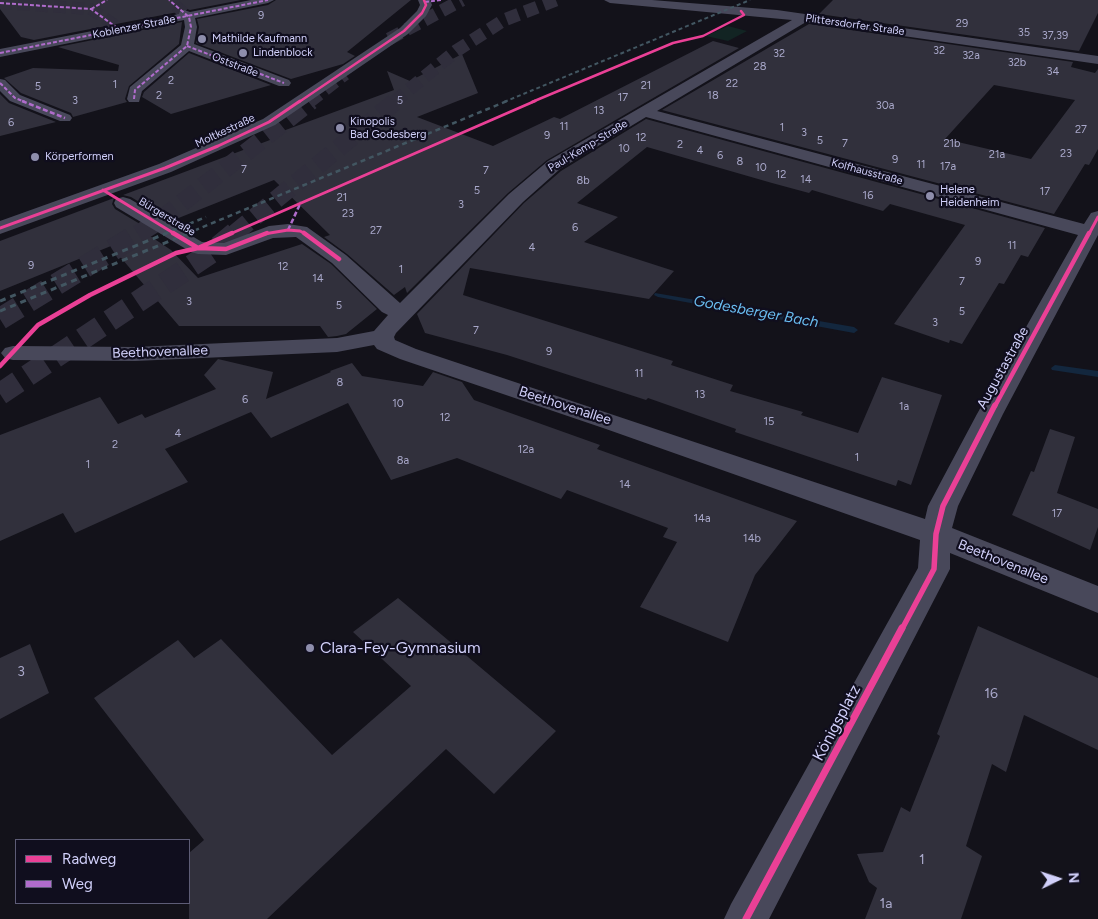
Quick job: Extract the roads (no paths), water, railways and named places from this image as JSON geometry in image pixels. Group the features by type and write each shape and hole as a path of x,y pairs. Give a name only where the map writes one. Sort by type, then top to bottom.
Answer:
{"street":[{"name":"Koblenzer Straße","path":"0,53 118,28 179,9 268,0"},
{"name":"Moltkestraße","path":"0,228 114,197 165,168 269,122 300,96 387,44 412,24 422,13 426,5 424,0"},
{"name":"Plittersdorfer Straße","path":"610,0 765,13 1098,60"},
{"path":"765,13 782,3"},
{"path":"134,99 135,90 186,46 190,27 179,9"},
{"name":"Paul-Kemp-Straße","path":"403,313 542,174 563,159 804,18"},
{"name":"Oststraße","path":"186,46 284,83"},
{"path":"0,82 15,98 66,118"},
{"name":"Kolfhausstraße","path":"644,112 1094,225"},
{"name":"Bürgerstraße","path":"114,197 198,248 226,249 269,232 300,231 339,259 390,307 403,313"},
{"name":"Augustastraße","path":"936,534 947,498 990,414 1094,225"},
{"path":"382,337 403,313"},
{"name":"Beethovenallee","path":"13,353 153,353 337,345 382,337 385,344 408,354 615,422 936,534 981,554 1098,600"},
{"name":"Königsplatz","path":"746,919 934,569 936,534"}],"waterway":[{"name":"Godesberger Bach","path":"658,295 854,330"},
{"name":"Godesberger Bach","path":"1055,368 1098,374"}],"tunnel":[{"path":"389,39 462,0"},
{"path":"394,102 456,51 504,20 556,0"},
{"path":"0,3 91,9 116,26"},
{"path":"176,6 184,13"},
{"path":"309,102 345,74"},
{"path":"138,234 159,221 311,101"},
{"path":"234,234 396,101"},
{"path":"0,319 140,233"},
{"path":"0,394 212,252 235,233"}],"railway":[{"path":"504,102 750,0"},
{"path":"186,234 507,101"},
{"path":"164,234 206,217"},
{"path":"0,301 167,233"},
{"path":"0,311 189,233"}],"place":[{"name":"Mathilde Kaufmann","path":"202,39"},
{"name":"Lindenblock","path":"243,53"},
{"name":"Kinopolis Bad Godesberg","path":"340,128"},
{"name":"Körperformen","path":"35,157"},
{"name":"Helene Heidenheim","path":"930,196"},
{"name":"Clara-Fey-Gymnasium","path":"310,648"}]}
